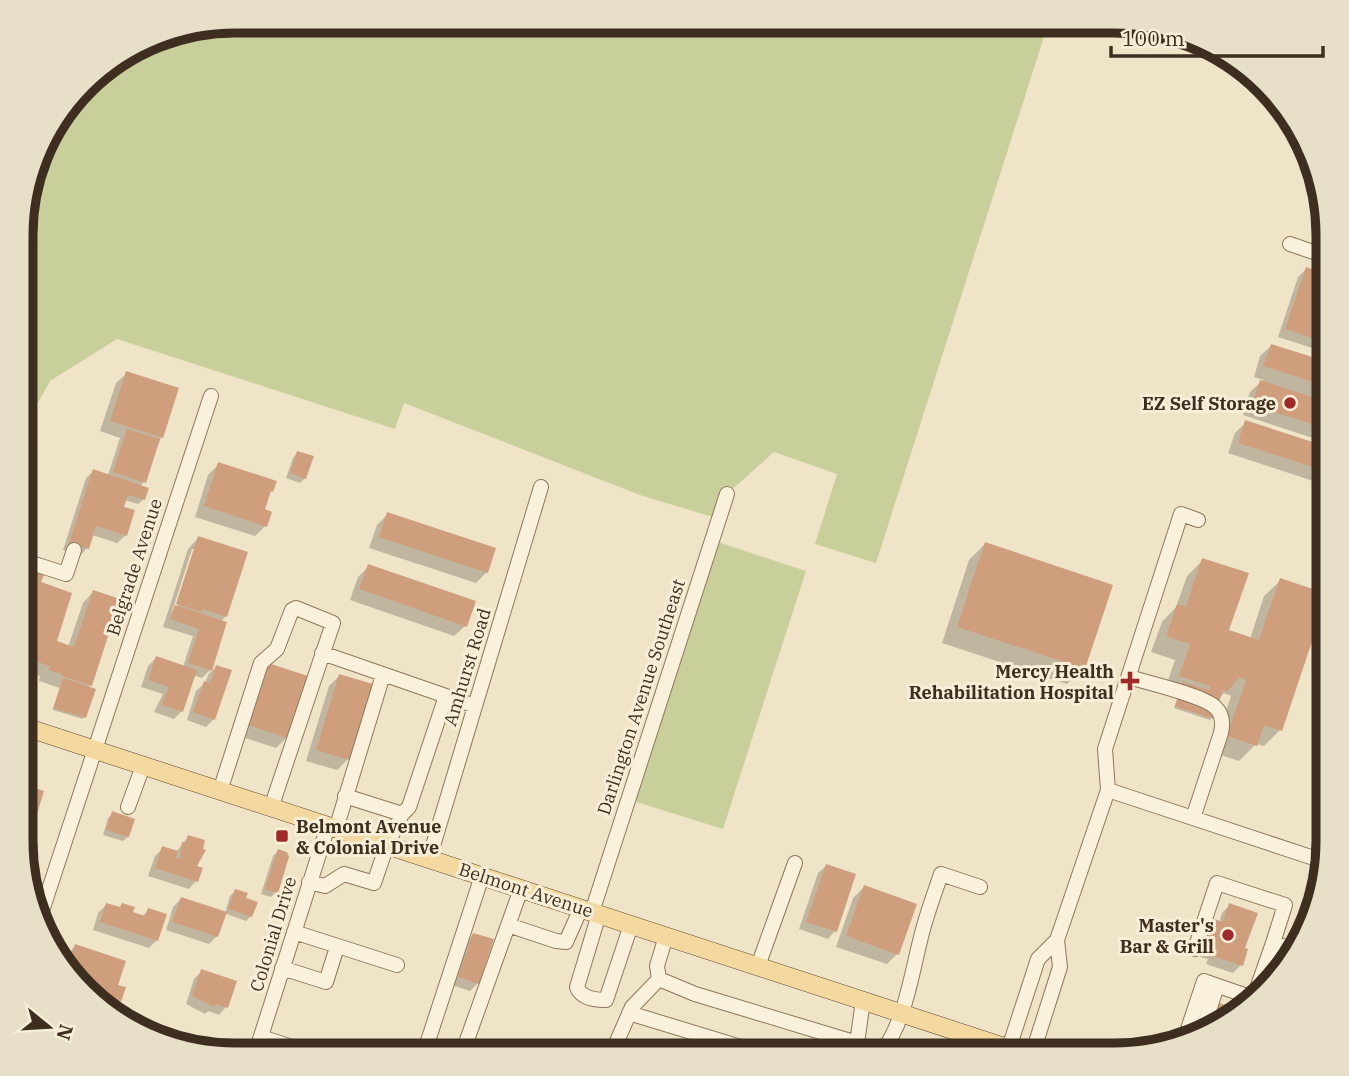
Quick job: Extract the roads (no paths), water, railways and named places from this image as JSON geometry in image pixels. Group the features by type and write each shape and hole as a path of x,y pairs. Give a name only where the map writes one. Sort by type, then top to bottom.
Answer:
{"main road":[{"name":"Belmont Avenue","path":"34,730 901,1013 981,1043"}],"street":[{"path":"1290,244 1316,253"},
{"name":"Belgrade Avenue","path":"44,904 211,396"},
{"name":"Amhurst Road","path":"429,859 541,487"},
{"name":"Darlington Avenue Southeast","path":"591,912 727,494"},
{"path":"1035,1043 1060,967 1057,940 1108,790 1105,749 1181,514 1198,520"},
{"path":"34,564 66,574 74,550"},
{"path":"220,791 261,663 277,649 292,610 296,608 332,623 271,808"},
{"path":"322,653 475,706"},
{"name":"Colonial Drive","path":"259,1042 309,882 345,796 383,675"},
{"path":"1129,677 1201,700 1214,706 1219,712 1222,719 1221,733 1193,818"},
{"path":"309,882 325,886 344,874 374,883 387,845 402,814 409,807 446,696"},
{"path":"128,807 143,766"},
{"path":"1108,790 1315,858"},
{"path":"345,796 402,814"},
{"path":"758,966 795,863"},
{"path":"889,1043 901,1013 941,874 980,887"},
{"path":"429,1042 482,876"},
{"path":"1195,949 1217,883 1285,905 1260,981"},
{"path":"466,1042 521,889"},
{"path":"591,912 577,987 585,996 606,1000 631,925"},
{"path":"508,925 555,941 566,942 591,912"},
{"path":"293,932 397,965"},
{"path":"659,979 657,966 666,936"},
{"path":"1000,1043 1038,959 1057,940"},
{"path":"1273,943 1285,947"},
{"path":"282,968 326,982 337,947"},
{"path":"616,1042 629,1013 659,979"},
{"path":"659,979 695,994 842,1043"},
{"path":"1188,1028 1204,981 1245,994"},
{"path":"1206,1021 1217,986"},
{"path":"861,1043 863,1001"},
{"path":"629,1013 725,1043"},
{"path":"261,1037 277,1042"}],"place":[{"name":"EZ Self Storage","path":"1290,403"},
{"name":"Mercy Health Rehabilitation Hospital","path":"1130,681"},
{"name":"Belmont Avenue & Colonial Drive","path":"282,836"},
{"name":"Master's Bar & Grill","path":"1228,935"}]}
